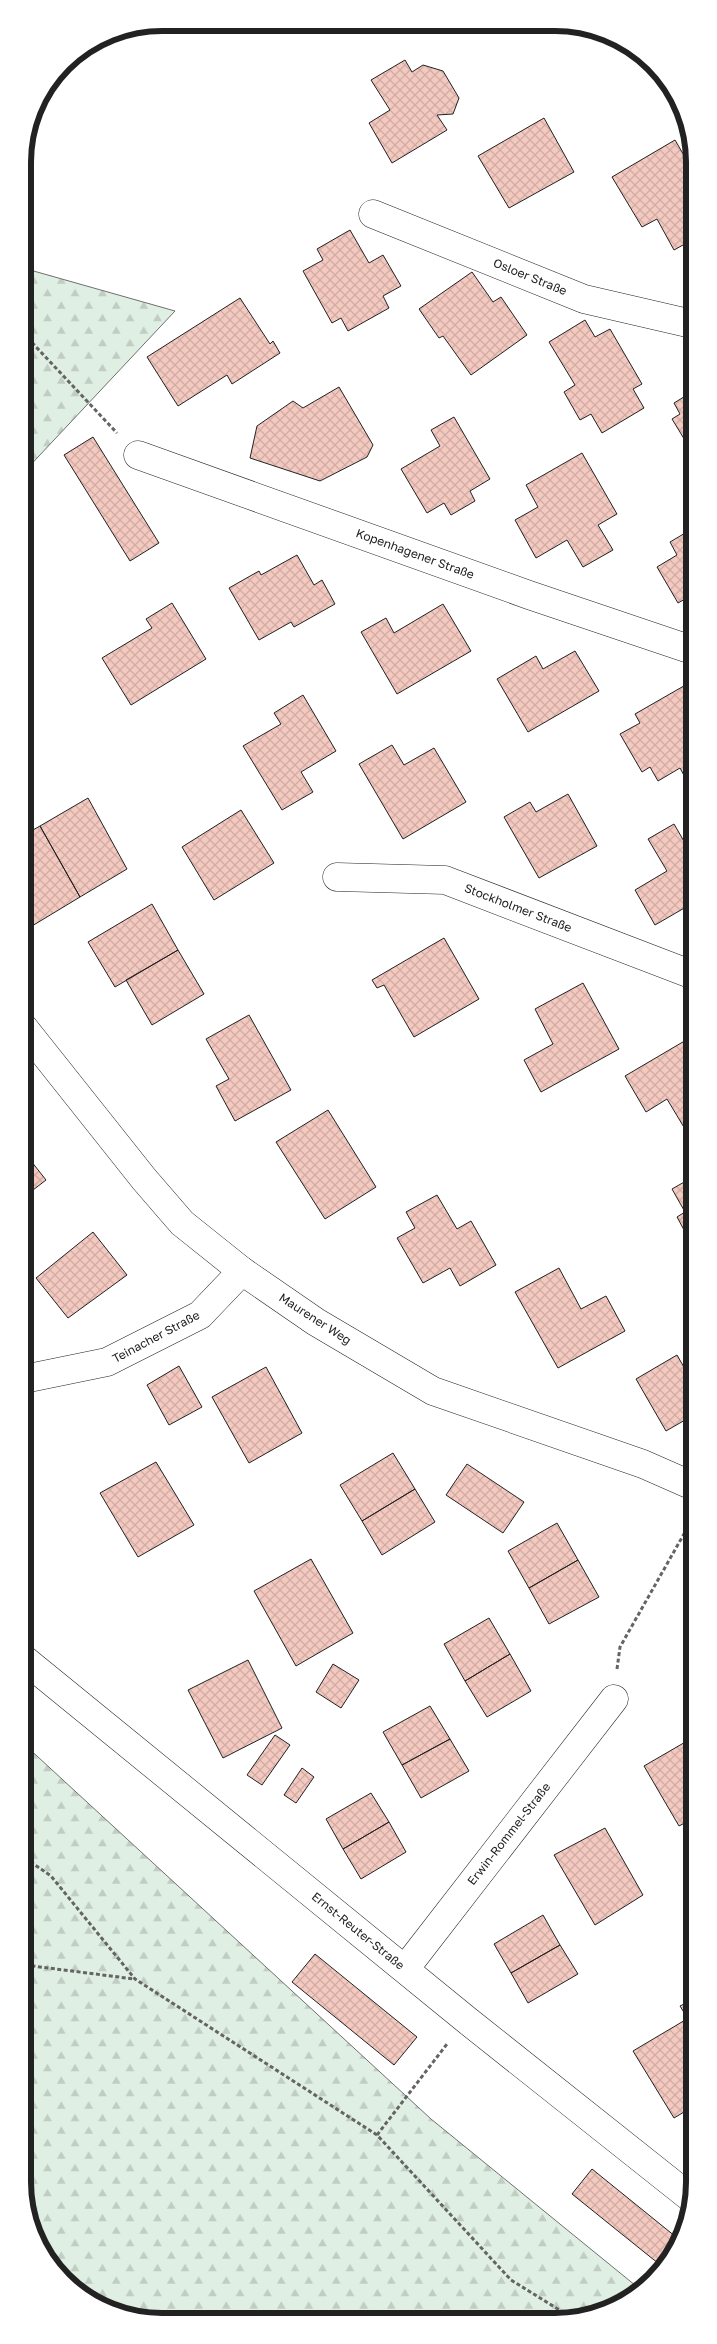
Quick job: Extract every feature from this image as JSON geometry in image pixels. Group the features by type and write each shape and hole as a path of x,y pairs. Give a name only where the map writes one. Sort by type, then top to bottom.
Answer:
{"street":[{"name":"Osloer Straße","path":"373,214 584,299 686,323"},
{"name":"Kopenhagener Straße","path":"138,455 529,595 686,648"},
{"name":"Stockholmer Straße","path":"337,877 445,880 686,972"},
{"name":"Maurener Weg","path":"32,1038 144,1179 182,1223 242,1271 316,1322 433,1390 643,1464 685,1483"},
{"name":"Teinacher Straße","path":"31,1378 107,1362 200,1315 242,1271"},
{"name":"Ernst-Reuter-Straße","path":"31,1666 468,2022 685,2193"},
{"name":"Erwin-Rommel-Straße","path":"404,1969 614,1699"}],"path":[{"path":"32,342 138,455"},
{"path":"614,1699 620,1647 685,1533"},
{"path":"31,1862 51,1876 135,1979 377,2135 511,2280 563,2312"},
{"path":"31,1966 135,1979"},
{"path":"377,2135 437,2054 468,2022"}],"green space":[{"path":"32,271 175,311 32,464"},
{"path":"31,1751 431,2119 635,2286 605,2303 580,2310 555,2313 162,2313 137,2310 112,2303 82,2286 53,2255 45,2240 38,2224 31,2182"}],"building":[{"path":"405,60 412,72 423,65 443,71 459,98 453,114 437,115 447,130 392,163 369,123 390,110 371,80"},
{"path":"544,118 574,172 509,208 478,156"},
{"path":"675,140 686,158 686,243 674,250 657,219 642,227 612,177"},
{"path":"350,230 369,263 383,255 401,286 383,296 389,308 348,331 341,318 332,323 303,271 323,260 317,249"},
{"path":"472,272 493,302 501,297 527,335 471,375 443,336 439,338 419,309"},
{"path":"240,298 270,344 273,341 280,353 232,384 227,375 178,406 147,357"},
{"path":"585,320 595,337 610,329 642,384 633,389 644,408 602,433 591,414 580,420 564,392 575,385 549,342"},
{"path":"339,387 373,445 367,457 320,481 250,458 257,426 293,401 303,408"},
{"path":"686,396 686,442 672,419 680,414 674,403"},
{"path":"454,417 490,479 470,491 475,501 451,515 444,503 427,513 401,469 440,446 431,430"},
{"path":"93,437 159,543 130,561 64,455"},
{"path":"582,453 617,514 598,525 613,550 583,567 567,540 536,558 515,520 538,507 526,485"},
{"path":"686,533 686,599 678,603 657,567 677,555 670,542"},
{"path":"297,555 314,585 322,580 335,604 294,627 291,622 259,640 229,588 259,571 261,575"},
{"path":"172,603 206,659 131,705 102,658 152,628 146,619"},
{"path":"443,604 471,651 397,694 361,632 386,618 394,633"},
{"path":"575,651 599,691 528,732 497,679 536,656 543,669"},
{"path":"686,685 686,778 680,768 658,781 650,767 642,772 620,734 640,723 635,714"},
{"path":"303,695 336,751 301,772 313,792 282,810 243,746 281,724 274,713"},
{"path":"392,745 404,765 434,748 466,802 403,839 359,764"},
{"path":"568,794 597,846 539,878 504,817 530,802 536,812"},
{"path":"88,798 127,869 80,897 40,826"},
{"path":"241,810 274,863 214,900 182,847"},
{"path":"674,824 686,843 686,907 655,925 635,890 667,871 648,839"},
{"path":"40,826 80,897 32,926 32,925 32,831"},
{"path":"152,904 178,950 115,987 88,942"},
{"path":"444,938 479,999 414,1037 384,985 377,988 372,980"},
{"path":"178,950 204,994 152,1025 126,980"},
{"path":"583,983 619,1049 541,1092 524,1060 553,1044 535,1009"},
{"path":"249,1015 291,1090 235,1121 216,1086 229,1079 206,1039"},
{"path":"686,1040 686,1130 667,1099 646,1112 625,1076"},
{"path":"328,1110 376,1187 325,1219 276,1142"},
{"path":"32,1162 46,1180 31,1191"},
{"path":"685,1181 685,1233 677,1217 685,1212 672,1189"},
{"path":"437,1195 457,1229 471,1221 496,1265 460,1286 450,1268 423,1283 397,1238 415,1228 406,1212"},
{"path":"93,1232 127,1275 68,1318 36,1278"},
{"path":"559,1268 581,1309 606,1296 625,1331 558,1368 515,1292"},
{"path":"677,1355 685,1370 685,1421 666,1431 636,1379"},
{"path":"179,1366 202,1407 169,1425 147,1385"},
{"path":"266,1367 302,1433 249,1463 212,1397"},
{"path":"393,1453 415,1489 362,1521 340,1485"},
{"path":"156,1462 194,1525 138,1557 100,1493"},
{"path":"467,1464 524,1502 503,1533 446,1495"},
{"path":"415,1489 435,1522 382,1555 362,1521"},
{"path":"557,1523 578,1560 529,1588 508,1551"},
{"path":"311,1559 353,1633 296,1666 254,1591"},
{"path":"578,1560 599,1597 549,1624 529,1588"},
{"path":"489,1618 510,1654 465,1681 444,1644"},
{"path":"510,1654 531,1691 487,1717 465,1681"},
{"path":"248,1660 282,1728 223,1758 188,1690"},
{"path":"333,1664 359,1680 341,1708 316,1692"},
{"path":"430,1706 450,1739 402,1765 383,1732"},
{"path":"275,1735 290,1745 262,1785 247,1775"},
{"path":"450,1739 469,1771 421,1798 402,1765"},
{"path":"685,1742 685,1823 679,1826 644,1766"},
{"path":"302,1768 314,1777 296,1803 284,1795"},
{"path":"371,1793 389,1822 343,1849 326,1819"},
{"path":"389,1822 406,1852 361,1879 343,1849"},
{"path":"605,1828 643,1895 595,1925 554,1855"},
{"path":"543,1915 560,1945 511,1973 494,1944"},
{"path":"560,1945 578,1974 528,2003 511,1973"},
{"path":"315,1954 417,2037 394,2065 292,1982"},
{"path":"685,2003 685,2014 680,2006"},
{"path":"685,2020 685,2111 674,2118 633,2051"},
{"path":"592,2169 674,2236 664,2255 657,2263 572,2194"}]}
